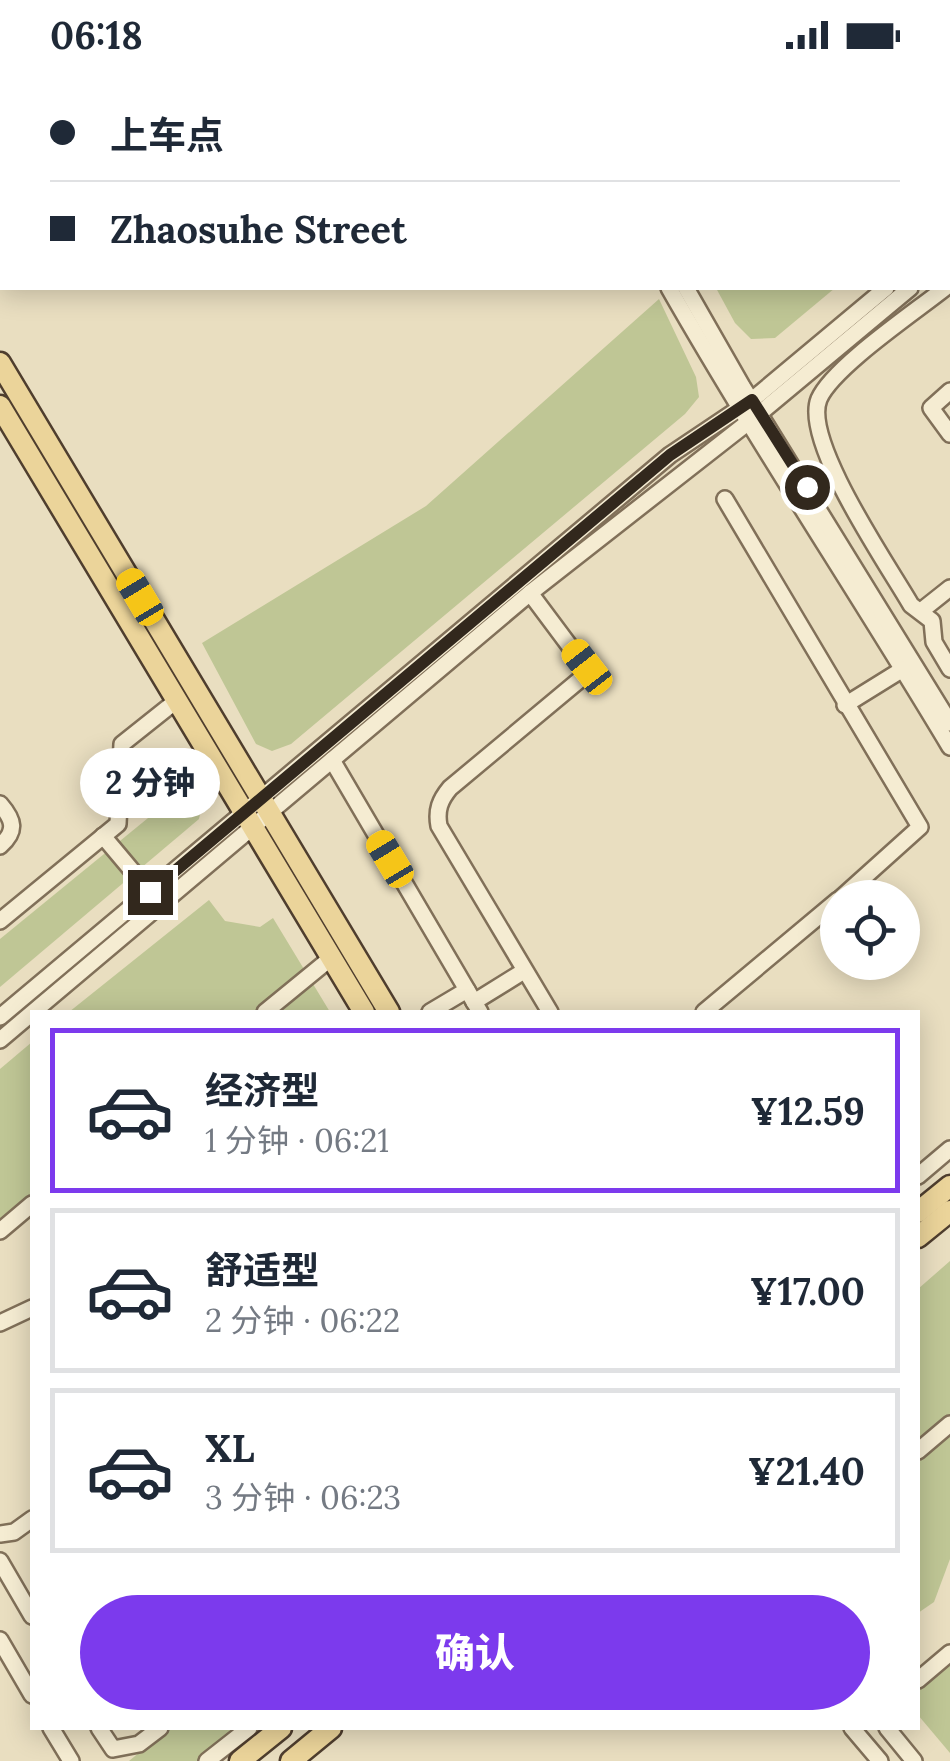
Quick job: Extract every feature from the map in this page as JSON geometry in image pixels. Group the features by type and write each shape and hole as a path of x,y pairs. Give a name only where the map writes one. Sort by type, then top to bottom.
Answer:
{"main road":[{"path":"0,363 257,814 331,958 363,1010"},
{"path":"0,406 176,701 388,1010"},
{"path":"920,1210 950,1186"},
{"path":"920,1235 950,1210"},
{"path":"240,1761 279,1730"},
{"path":"291,1761 329,1730"}],"street":[{"path":"669,290 750,407 883,622 950,747"},
{"path":"687,290 750,407"},
{"path":"3,1008 150,892 332,760 530,593 746,424 750,407 884,290"},
{"path":"34,1010 670,455 750,407 907,290"},
{"path":"941,290 832,379 818,402 816,426 820,444 916,608 932,621 934,638 950,669"},
{"path":"950,391 931,408 950,434"},
{"path":"746,424 883,622"},
{"path":"725,499 920,827 860,880"},
{"path":"883,622 950,588"},
{"path":"530,593 589,672 450,788 440,800 437,816 439,826 549,1010"},
{"path":"845,705 950,622"},
{"path":"904,662 950,723"},
{"path":"0,921 118,824 122,744 176,701"},
{"path":"332,760 475,1006"},
{"path":"0,804 12,817 13,827 10,837 0,846"},
{"path":"103,836 150,892"},
{"path":"706,1010 820,915"},
{"path":"270,1010 331,958"},
{"path":"445,1010 475,1006 524,971"},
{"path":"0,1040 30,1014"},
{"path":"920,1174 950,1149"},
{"path":"0,1230 30,1206"},
{"path":"0,1323 30,1311"},
{"path":"920,1449 950,1424"},
{"path":"30,1520 7,1533 0,1559 30,1612"},
{"path":"0,1640 30,1692"},
{"path":"920,1678 950,1652"},
{"path":"53,1730 71,1761"},
{"path":"100,1730 114,1749 122,1750 157,1730"},
{"path":"207,1761 246,1730"},
{"path":"854,1730 880,1761"},
{"path":"888,1730 914,1761"}],"green space":[{"path":"717,290 833,290 775,338 751,339 735,323"},
{"path":"659,299 696,377 699,397 685,414 291,744 272,751 256,744 202,643 426,506"},
{"path":"197,778 204,795 199,819 0,987 0,939"},
{"path":"209,900 225,921 260,927 273,918 329,1010 282,1010 273,997 257,1010 72,1010"},
{"path":"30,1044 30,1200 0,1226 0,1069"},
{"path":"950,1261 950,1559 934,1602 920,1612 920,1287"},
{"path":"950,1661 950,1753 920,1717 920,1686"},
{"path":"167,1730 244,1730 206,1761 129,1761"}],"route":[{"path":"150,892 670,455 738,408 752,400 807,487"}]}
